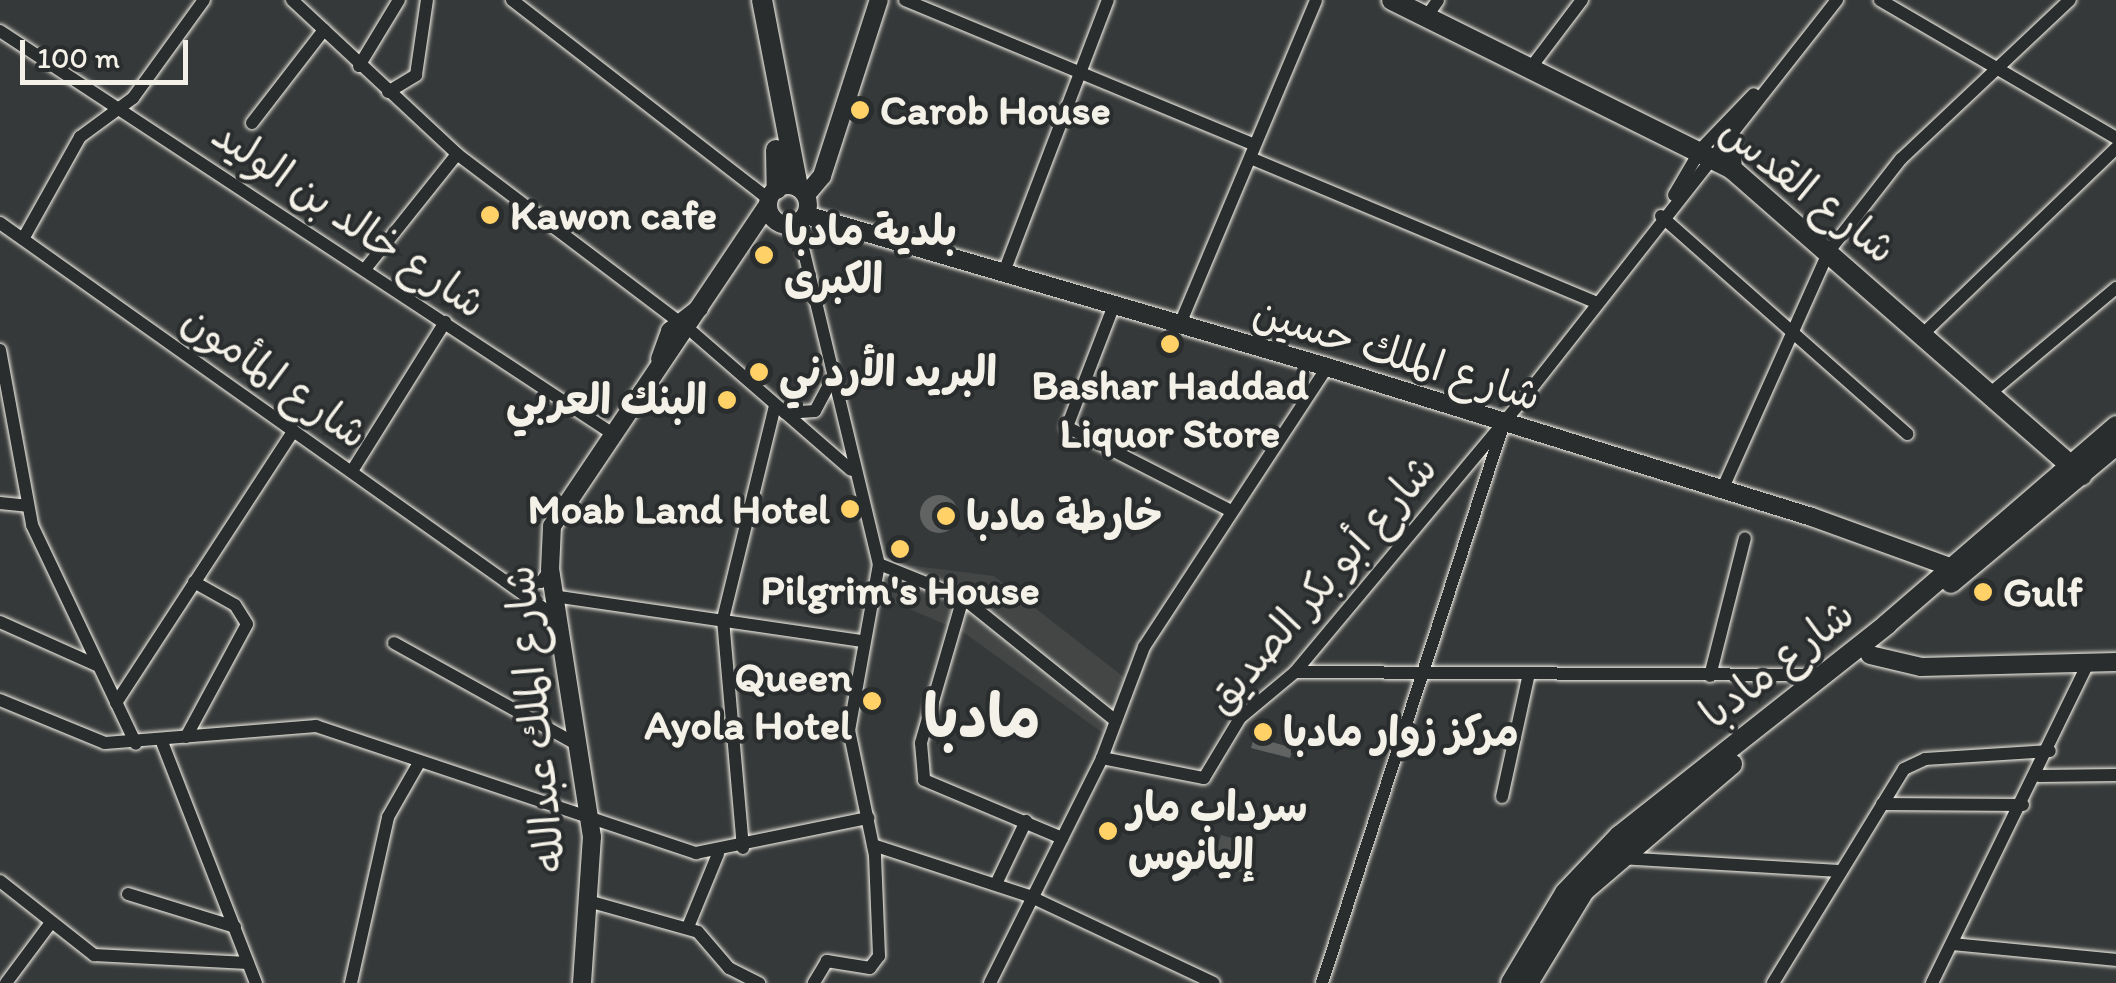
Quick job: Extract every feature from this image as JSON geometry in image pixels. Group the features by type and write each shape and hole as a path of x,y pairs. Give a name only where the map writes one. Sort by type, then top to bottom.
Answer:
{"main road":[{"path":"750,0 784,195 801,219"},
{"path":"762,0 784,195"},
{"path":"680,331 784,195 822,176 879,0"},
{"name":"شارع القدس","path":"1392,0 1433,8 1532,66 1707,152 1732,169 1994,390 2077,469"},
{"path":"1730,134 1732,169"},
{"name":"شارع الملك حسين","path":"784,195 777,222 801,219 1004,272 1722,490 1956,569"},
{"name":"شارع الملك عبدالله","path":"582,983 590,823 550,570 559,508 680,331"},
{"name":"شارع مادبا","path":"2077,469 2116,426"},
{"name":"شارع مادبا","path":"1511,983 1586,868 2077,469 2116,445"},
{"name":"شارع مادبا","path":"1528,983 1584,891 1616,858 1870,654 1956,569"},
{"path":"1870,654 1922,667 2116,662"}],"street":[{"path":"23,239 80,138 121,108 204,0"},
{"path":"292,0 457,154 851,470"},
{"path":"360,66 399,0"},
{"path":"388,92 416,75 427,0"},
{"path":"512,0 784,195"},
{"path":"905,0 1080,68 1253,151 1595,302"},
{"path":"1004,272 1108,0"},
{"path":"1180,324 1316,0"},
{"path":"1532,66 1582,0"},
{"name":"شارع أبو بكر الصديق","path":"1102,758 1197,781 1240,718 1295,672 1504,423 1707,152 1836,0"},
{"path":"1880,0 2116,138"},
{"path":"1722,490 1829,251 1901,159 2003,70 2070,0"},
{"path":"252,123 324,30"},
{"name":"شارع خالد بن الوليد","path":"0,32 366,268 610,432"},
{"name":"شارع أبو بكر الصديق","path":"1707,152 1730,134 1764,86"},
{"path":"1924,333 2116,148"},
{"path":"366,268 457,154"},
{"path":"1664,213 1907,434"},
{"path":"801,219 851,470 879,564 862,640 849,730 873,844 879,956 870,968 827,961 814,983"},
{"name":"شارع المأمون","path":"0,223 557,618"},
{"path":"1994,390 2116,288"},
{"path":"1114,306 1067,427 1228,510"},
{"path":"352,471 445,322"},
{"path":"0,350 27,506 96,665 136,744"},
{"path":"990,983 1102,758 1144,647 1228,510 1326,367"},
{"path":"778,409 815,410 832,380"},
{"path":"744,848 723,618 778,409"},
{"path":"1322,983 1504,423"},
{"path":"116,703 293,431"},
{"path":"0,503 27,506"},
{"path":"1710,676 1745,538"},
{"path":"879,564 963,598 1116,721"},
{"path":"512,585 537,584 550,570"},
{"path":"186,738 247,624 235,606 194,582"},
{"path":"553,596 862,640"},
{"path":"963,598 920,767 940,792 1026,820 1062,838"},
{"path":"0,622 96,665"},
{"path":"394,643 578,745"},
{"path":"1932,983 2039,776 2088,664"},
{"path":"1295,672 1422,679 1823,675"},
{"path":"1502,797 1528,678"},
{"path":"0,700 88,738 136,744 316,726 590,823 718,854 868,818"},
{"path":"162,742 256,983"},
{"path":"1773,983 1838,870 1904,770 1925,758 2050,752"},
{"path":"351,983 393,800 420,762"},
{"path":"2039,776 2116,774"},
{"path":"1882,804 2024,806"},
{"path":"996,884 1026,820"},
{"path":"873,844 1030,896 1191,977 1214,983"},
{"path":"688,927 718,854"},
{"path":"1616,858 1838,870"},
{"path":"0,880 50,924 108,960 248,963"},
{"path":"128,894 235,927"},
{"path":"588,901 688,927 729,968 759,983"},
{"path":"6,983 50,924"},
{"path":"1953,944 2116,960"}],"shaded area":[{"path":"876,561 994,576 1125,678 1103,733 963,632 872,593"},
{"path":"1221,835 1253,844 1244,873 1213,864"}],"building":[{"path":"939,495 953,500 958,514 953,528 939,533 925,528 920,514 925,500"},
{"name":"مركز زوار مادبا","path":"1259,719 1273,723 1268,741 1293,748 1290,758 1251,748"}],"place":[{"name":"Carob House","path":"860,110"},
{"name":"Kawon cafe","path":"490,215"},
{"name":"بلدية مادبا الكبرى","path":"764,255"},
{"name":"Bashar Haddad Liquor Store","path":"1170,344"},
{"name":"البريد الأردني","path":"759,372"},
{"name":"البنك العربي","path":"727,400"},
{"name":"Moab Land Hotel","path":"850,509"},
{"name":"خارطة مادبا","path":"946,516"},
{"name":"Pilgrim's House","path":"900,549"},
{"name":"Gulf","path":"1983,592"},
{"name":"Queen Ayola Hotel","path":"872,701"},
{"name":"مركز زوار مادبا","path":"1263,732"},
{"name":"سرداب مار إليانوس","path":"1108,831"}],"district":[{"name":"مادبا","path":"982,716"}]}
